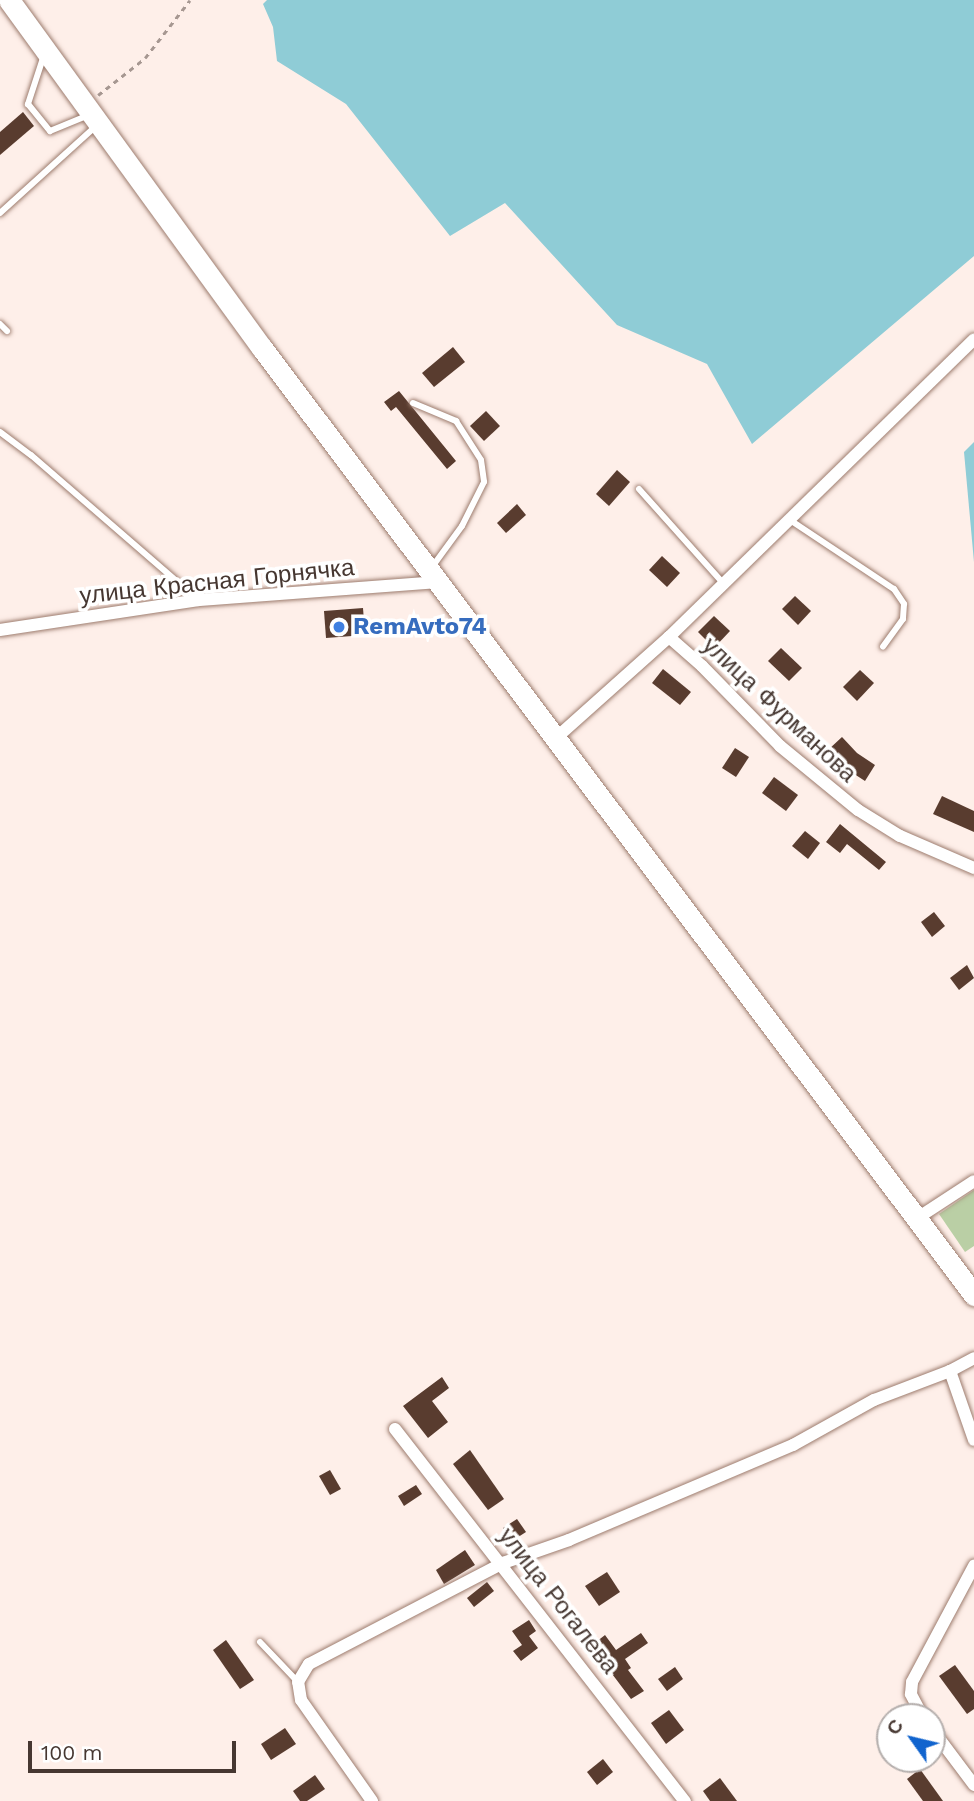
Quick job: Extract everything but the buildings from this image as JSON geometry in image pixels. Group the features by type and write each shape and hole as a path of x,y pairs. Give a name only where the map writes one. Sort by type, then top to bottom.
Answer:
{"main road":[{"path":"9,0 262,348 916,1219 963,1275 974,1295"}],"street":[{"path":"556,738 669,637 974,340"},
{"name":"улица Красная Горнячка","path":"3,627 199,600 435,575"},
{"name":"улица Фурманова","path":"669,637 702,666 780,746 858,810 900,836 974,868"},
{"path":"916,1219 974,1181"},
{"path":"372,1801 301,1700 298,1682 309,1664 503,1563 569,1540 793,1445 874,1400 950,1371 974,1358"},
{"path":"950,1371 974,1440"},
{"name":"улица Рогалева","path":"395,1429 503,1563 685,1801"},
{"path":"916,1703 911,1694 912,1682 974,1566"},
{"path":"946,1748 974,1785"}],"lane":[{"path":"46,50 27,104 50,131 93,113"},
{"path":"0,213 93,113"},
{"path":"0,324 7,331"},
{"path":"413,403 456,421 479,455 484,482 435,575"},
{"path":"0,432 31,455 199,600"},
{"path":"639,489 724,584"},
{"path":"790,520 894,589 904,604 903,619 883,647"},
{"path":"260,1642 298,1682"}],"path":[{"path":"93,113 145,58 190,0"}],"green space":[{"path":"974,1190 974,1246 965,1252 939,1214"}],"water":[{"path":"267,0 974,0 974,256 752,444 707,364 617,325 505,203 450,236 346,104 277,61 273,27 263,4"},
{"path":"974,442 974,562 964,452"}],"place":[{"name":"RemAvto74","path":"339,627"}]}
